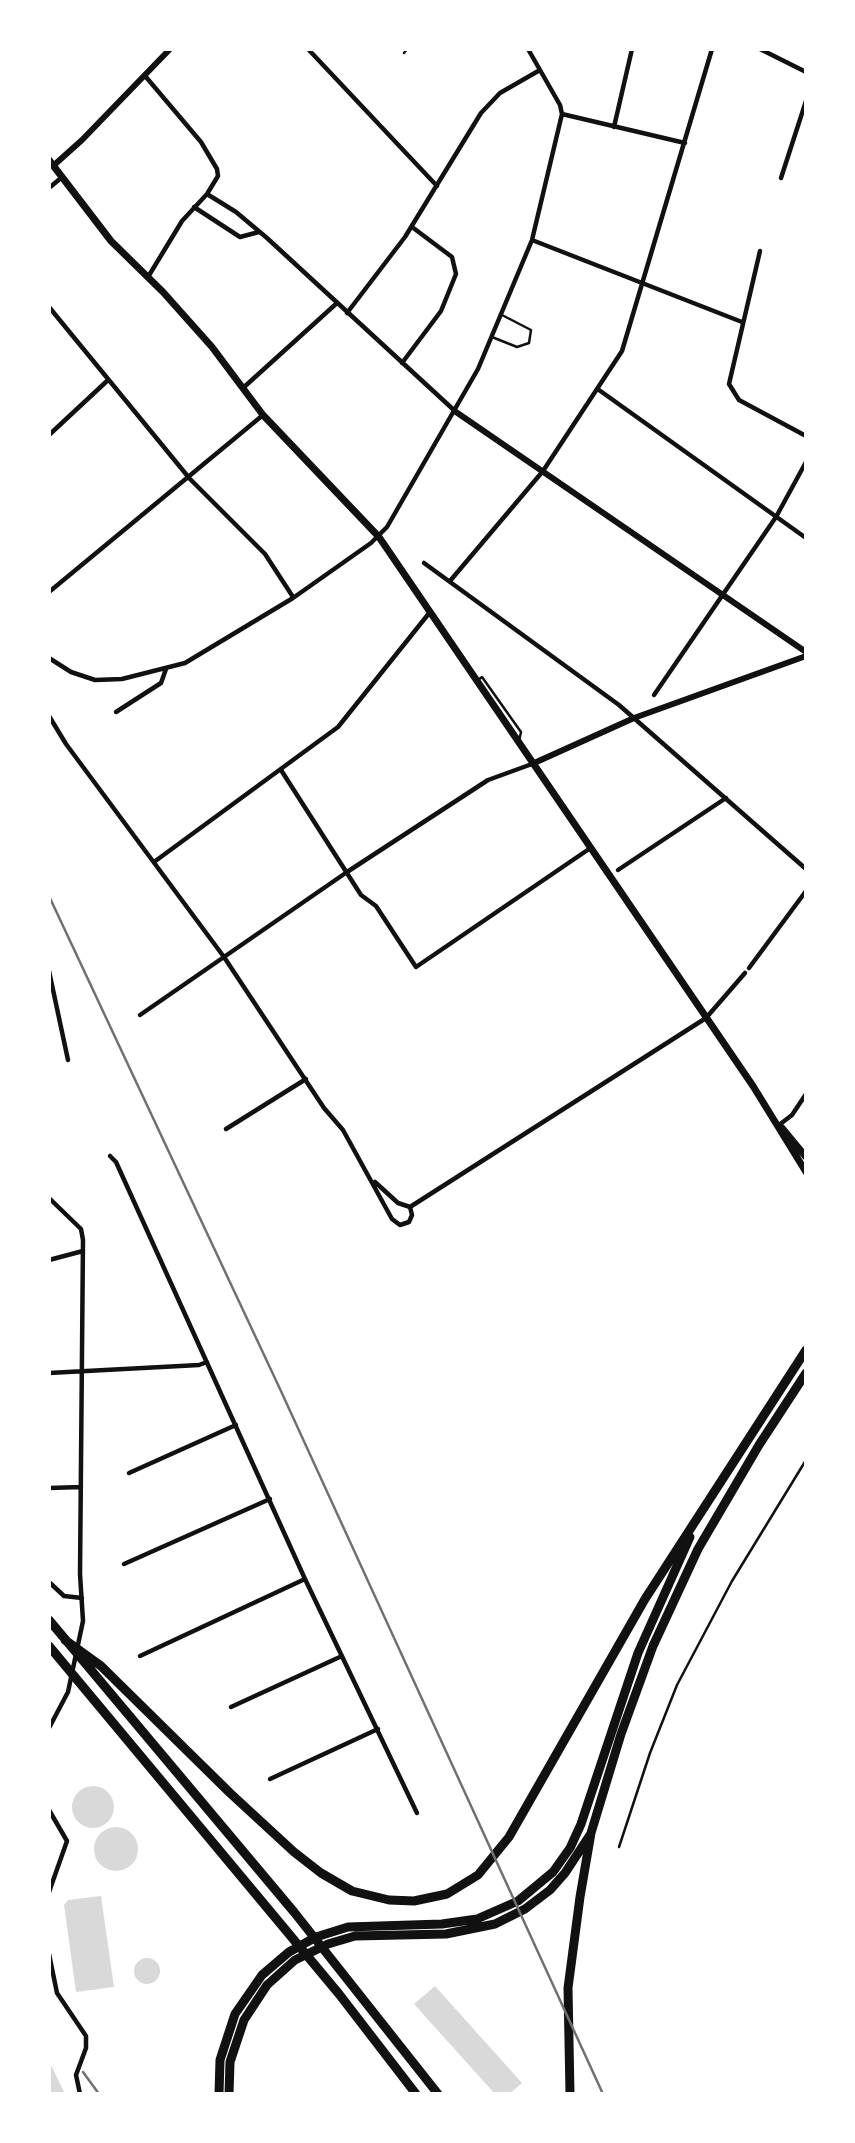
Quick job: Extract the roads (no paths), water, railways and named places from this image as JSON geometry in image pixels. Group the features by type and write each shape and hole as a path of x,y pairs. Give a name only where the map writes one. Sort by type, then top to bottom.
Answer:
{"highway":[{"path":"65,1640 101,1665 270,1831 331,1880 363,1895 402,1901 436,1898 469,1882 486,1867 513,1830 645,1599 806,1350"},
{"path":"570,2094 568,1999 591,1833 606,1782 645,1668 682,1582 730,1492 806,1373"},
{"path":"219,2094 220,2060 235,2014 256,1982 280,1959 316,1937 348,1927 453,1923 490,1915 536,1895 559,1865 581,1824 654,1612 700,1516"},
{"path":"49,1620 294,1912 438,2094"},
{"path":"49,1646 339,1994 416,2094"},
{"path":"229,2094 230,2062 240,2028 260,1995 285,1968 318,1948 355,1936 446,1934 495,1924 565,1873 591,1833"}],"main road":[{"path":"51,163 111,241 196,329 263,415 328,480 379,537 475,682 779,1125 806,1172"},
{"path":"779,1125 793,1138 806,1157"}],"street":[{"path":"51,163 146,77 170,49"},
{"path":"308,49 437,186"},
{"path":"49,658 71,672 95,680 122,679 166,669 204,654 293,598 379,537 456,412 502,315 532,240 562,114 528,49"},
{"path":"614,127 632,49"},
{"path":"450,581 543,471 599,390 622,351 712,49"},
{"path":"760,49 806,72"},
{"path":"348,313 412,227 481,113 500,93 540,70"},
{"path":"146,77 201,142 217,169 218,178 182,221 148,277"},
{"path":"781,178 806,100"},
{"path":"562,114 685,143"},
{"path":"49,188 61,178"},
{"path":"207,194 236,212 259,232 456,412 806,654"},
{"path":"194,207 240,237 259,232"},
{"path":"402,363 449,297 456,265 452,257 412,227"},
{"path":"532,240 741,322"},
{"path":"760,251 741,322 729,384 738,400 806,436"},
{"path":"243,388 337,303"},
{"path":"49,307 107,381 190,478 265,554 293,598"},
{"path":"49,435 107,381"},
{"path":"599,390 806,538"},
{"path":"49,592 263,415"},
{"path":"654,695 776,517 806,462"},
{"path":"424,563 634,718 806,869"},
{"path":"154,862 281,771 343,721 430,612"},
{"path":"140,1015 347,872 488,780 532,764 634,718 806,654"},
{"path":"116,712 161,683 166,669"},
{"path":"49,716 66,744 224,957 343,1129 394,1222 404,1224 412,1217 410,1207"},
{"path":"281,771 361,895 376,906 416,967 589,849"},
{"path":"618,870 726,798"},
{"path":"410,1207 706,1018 747,971 806,891"},
{"path":"49,971 68,1060"},
{"path":"226,1129 306,1079"},
{"path":"779,1125 792,1115 806,1094"},
{"path":"110,1156 116,1163 306,1579 417,1813"},
{"path":"371,1178 398,1203 410,1207"},
{"path":"49,1198 81,1229 83,1251 80,1372 82,1634 68,1692 49,1728"},
{"path":"390,1214 398,1203"},
{"path":"49,1261 83,1251"},
{"path":"49,1373 207,1362"},
{"path":"129,1474 236,1425"},
{"path":"49,1488 81,1487"},
{"path":"124,1563 270,1499"},
{"path":"140,1656 306,1579"},
{"path":"49,1582 64,1595 82,1598"},
{"path":"231,1707 342,1656"},
{"path":"270,1779 378,1730"},
{"path":"49,1810 67,1841 49,1892"},
{"path":"49,1954 57,1993 86,2036 86,2048 76,2075 80,2094"}],"lane":[{"path":"404,53 407,49"},
{"path":"492,337 517,347 529,343 531,330 502,315"},
{"path":"620,1847 649,1752 677,1685 732,1581 806,1460"}],"railway":[{"path":"49,896 280,1389 603,2094"},
{"path":"83,2072 99,2094"}]}
